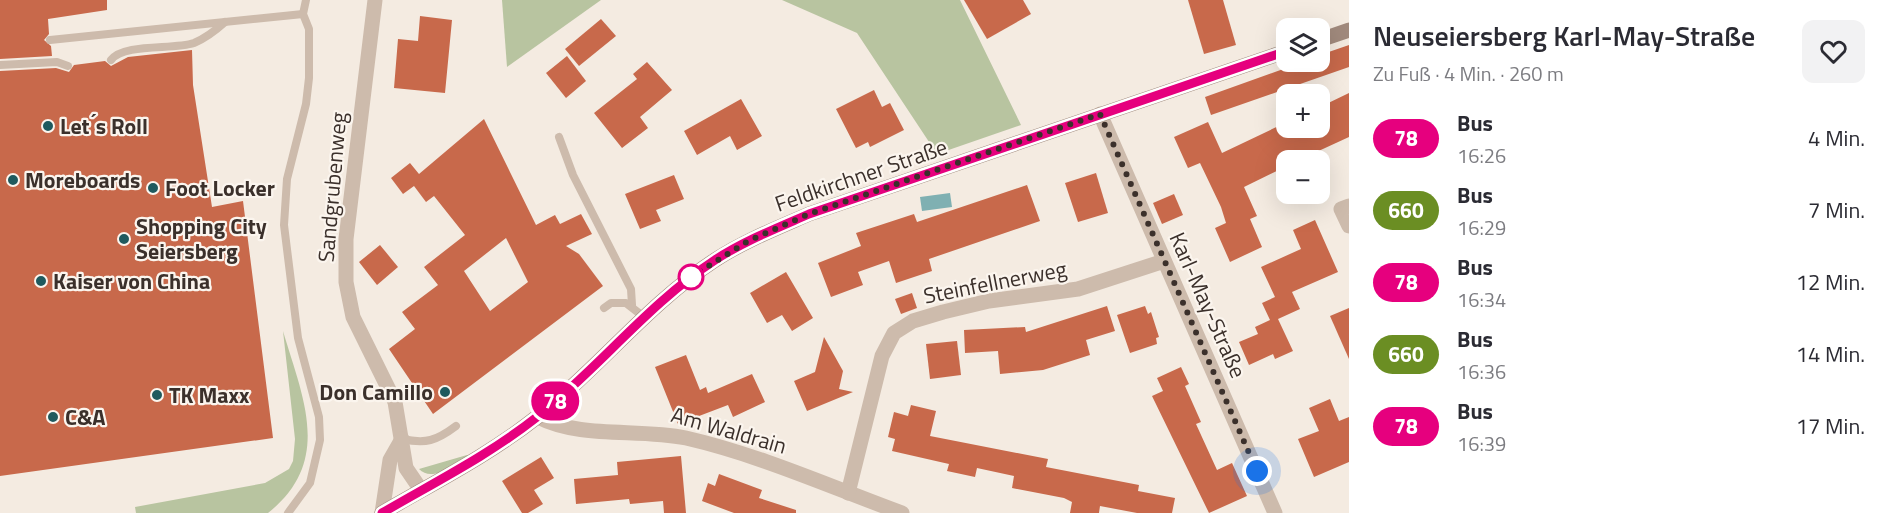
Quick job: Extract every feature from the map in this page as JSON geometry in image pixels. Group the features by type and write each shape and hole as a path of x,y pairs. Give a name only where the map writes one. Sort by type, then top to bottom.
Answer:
{"street":[{"name":"Sandgrubenweg","path":"375,0 346,239 346,282 353,317 395,402 406,468 422,490"},
{"path":"1330,37 1349,30"},
{"name":"Feldkirchner Straße","path":"382,513 484,456 538,417 644,317 692,277 748,241 809,214 1276,55"},
{"name":"Karl-May-Straße","path":"1100,114 1275,513"},
{"path":"1349,206 1341,209 1349,226"},
{"name":"Steinfellnerweg","path":"848,493 882,356 894,333 913,321 943,312 989,301 1078,289 1164,261"},
{"name":"Am Waldrain","path":"538,417 554,425 570,429 654,433 686,438 738,452 902,513"},
{"path":"382,513 390,460 402,439"}],"lane":[{"path":"288,513 310,483 317,463 320,440 319,417 298,338 284,225 287,179 306,104 309,78 309,29 303,14 306,0"},
{"path":"50,40 303,14"},
{"path":"111,60 126,52 191,44 208,36 226,22"},
{"path":"0,65 57,62 68,66"},
{"path":"559,137 573,175 631,289 632,305"},
{"path":"604,308 611,303 632,305 644,317"},
{"path":"402,439 423,443 434,441 456,426"}],"green space":[{"path":"502,0 601,0 507,67"},
{"path":"782,0 960,0 1021,125 937,154 857,33"},
{"path":"283,331 304,403 307,427 307,450 301,472 288,493 268,513 136,513 135,507 265,483 289,469 293,461 295,439"},
{"path":"467,455 470,457 437,473 424,473 419,469"}],"water":[{"path":"950,193 952,207 922,211 920,197"}],"building":[{"path":"0,0 107,0 107,10 48,19 49,34 44,40 51,46 52,56 0,59"},
{"path":"964,0 1023,0 1031,14 987,39"},
{"path":"1188,0 1223,0 1236,45 1204,54"},
{"path":"420,16 452,20 445,93 394,88 398,39 418,41"},
{"path":"601,19 616,36 579,66 565,49"},
{"path":"1349,45 1349,67 1300,84 1276,84 1276,92 1211,115 1205,97 1276,72 1330,72 1330,52"},
{"name":"Shopping City Seiersberg","path":"192,50 193,85 212,207 243,201 273,438 0,476 0,71 56,68 69,72 74,65 105,61 111,66 128,57"},
{"path":"567,56 586,81 566,98 546,73"},
{"path":"647,62 672,90 640,117 648,128 622,148 594,113 637,79 633,74"},
{"path":"874,90 882,107 890,103 904,130 870,147 868,142 856,148 836,109"},
{"path":"1349,93 1349,137 1321,150 1276,150 1276,171 1244,187 1257,216 1250,219 1262,247 1230,262 1215,228 1226,223 1221,207 1200,163 1188,168 1174,137 1208,122 1222,153 1276,127 1276,138 1330,138 1330,102"},
{"path":"741,99 762,136 737,150 730,136 697,155 684,131"},
{"path":"484,119 536,225 555,215 560,224 581,214 592,234 566,246 579,254 603,286 433,414 389,349 415,329 402,312 438,285 424,267 465,235 434,196 426,202 414,186 403,194 391,178 410,163 419,174","holes":["506,238 528,282 490,311 464,271"]},
{"path":"1096,173 1108,213 1078,222 1065,183"},
{"path":"674,175 684,199 656,210 661,221 640,229 625,194"},
{"path":"1027,185 1040,221 929,259 932,271 896,283 889,261 858,272 863,285 831,297 818,263 861,246 856,233 914,214 917,222"},
{"path":"1174,194 1183,215 1162,224 1153,203"},
{"path":"1315,220 1338,272 1292,292 1300,309 1278,319 1293,351 1275,359 1273,354 1249,365 1239,342 1258,334 1255,327 1270,320 1262,303 1275,297 1261,267 1301,249 1293,230"},
{"path":"380,245 398,267 377,285 359,262"},
{"path":"786,272 813,318 792,331 782,315 767,323 750,293"},
{"path":"912,293 917,308 901,314 895,299"},
{"path":"1107,306 1115,331 1086,340 1090,355 1043,370 1000,374 998,351 965,353 964,330 1025,327 1026,332"},
{"path":"1145,306 1148,314 1151,312 1159,337 1156,338 1157,344 1130,353 1117,315"},
{"path":"1349,308 1349,359 1330,316"},
{"path":"824,337 843,371 839,389 853,392 807,411 794,381 815,372"},
{"path":"957,341 961,375 930,379 926,344"},
{"path":"686,355 700,390 706,387 708,393 752,374 765,402 733,417 728,405 678,424 655,367"},
{"path":"1181,367 1189,384 1185,386 1201,422 1196,424 1217,470 1232,463 1247,496 1209,513 1152,396 1163,391 1157,378"},
{"path":"1330,399 1339,421 1349,417 1349,462 1314,477 1298,439 1319,431 1309,408"},
{"path":"911,405 936,411 930,436 1048,459 1046,467 1139,485 1138,491 1175,498 1172,513 1137,513 1100,506 1099,513 1070,513 1072,502 1064,498 1012,488 1014,476 977,468 975,477 947,471 949,464 892,451 895,439 888,437 894,412 908,416"},
{"path":"681,456 686,513 664,513 663,501 630,504 629,499 576,504 574,479 618,475 617,462"},
{"path":"541,457 554,478 534,490 543,504 528,513 522,513 502,481"},
{"path":"719,474 762,490 759,498 796,510 796,513 734,513 702,501 708,483 715,486"}],"bus line":[{"name":"78","path":"382,513 484,456 538,417 644,317 692,277 748,241 840,203 947,169 1276,55"}],"place":[{"name":"Let ́s Roll","path":"48,126"},
{"name":"Moreboards","path":"13,180"},
{"name":"Foot Locker","path":"153,188"},
{"name":"Shopping City Seiersberg","path":"124,239"},
{"name":"Kaiser von China","path":"41,281"},
{"name":"Don Camillo","path":"445,392"},
{"name":"TK Maxx","path":"157,395"},
{"name":"C&A","path":"53,417"}],"route":[{"path":"691,277 748,241 809,214 947,169 1100,114 1257,471"}]}
